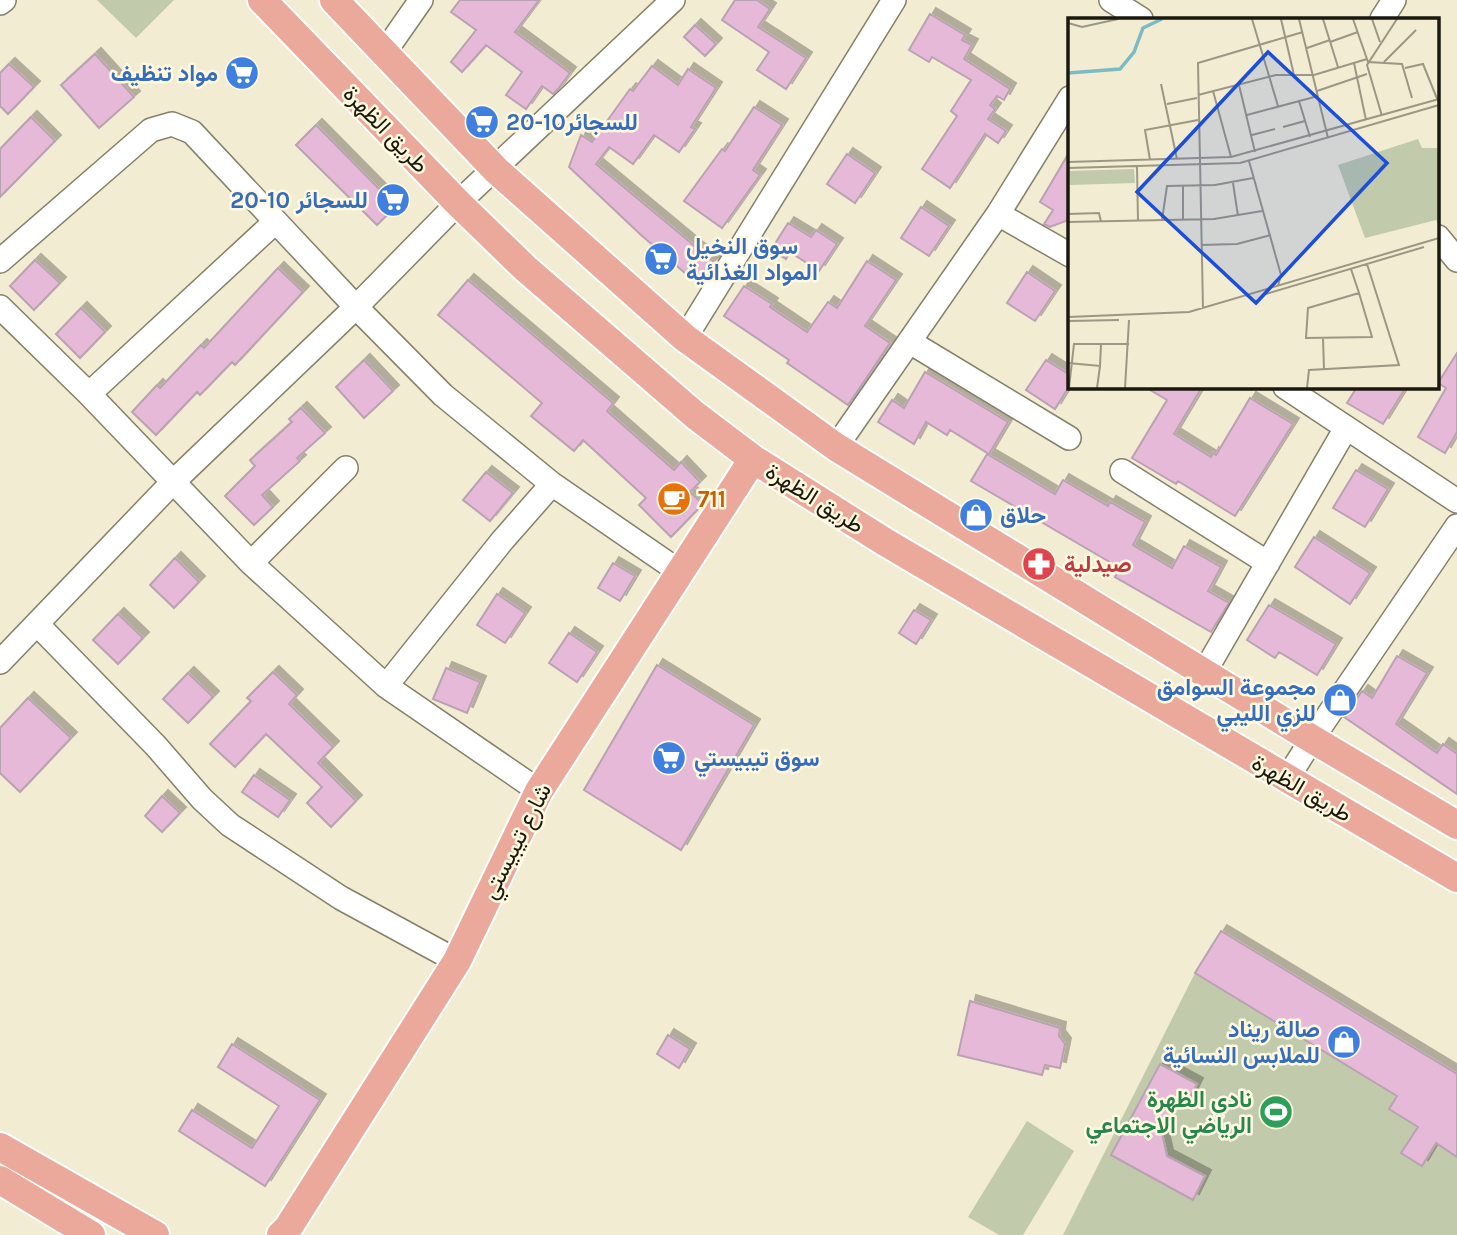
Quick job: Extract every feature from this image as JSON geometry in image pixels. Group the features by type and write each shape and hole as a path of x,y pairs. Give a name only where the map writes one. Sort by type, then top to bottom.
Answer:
{"main road":[{"name":"طريق الظهرة","path":"262,0 458,204 525,268 695,415 753,459 885,542 1457,878"},
{"name":"طريق الظهرة","path":"334,0 496,170 685,338 836,447 1457,825"},
{"name":"شارع تيبيستي","path":"285,1233 457,961 539,791 753,459"},
{"path":"0,1147 155,1235"},
{"path":"0,1180 89,1234 102,1206"}],"street":[{"path":"384,53 421,0"},
{"path":"0,662 172,483 356,307 458,204 673,0"},
{"path":"685,338 894,0"},
{"path":"1383,18 1394,0"},
{"path":"836,447 998,214 1068,100"},
{"path":"0,261 151,130 172,124 192,132 356,307 443,395 552,484 680,572"},
{"path":"998,214 1068,255"},
{"path":"89,394 275,222"},
{"path":"1440,239 1457,260"},
{"path":"0,307 89,394 251,563 386,686 539,791"},
{"path":"910,342 1069,438"},
{"path":"1286,388 1457,500"},
{"path":"1204,673 1346,428"},
{"path":"251,563 346,468"},
{"path":"1122,471 1268,563"},
{"path":"386,686 502,541 552,484"},
{"path":"1287,779 1457,526"},
{"path":"37,624 156,746 202,799 230,825 341,898 457,961"}],"green space":[{"path":"97,0 174,0 136,38"},
{"name":"نادي الظهرة الرياضي الاجتماعي","path":"1195,973 1457,1127 1457,1235 1063,1235"},
{"path":"1027,1121 1074,1151 1023,1235 999,1235 968,1217"}],"building":[{"path":"460,0 539,0 515,32 570,73 558,89 553,94 542,86 526,109 506,95 522,72 486,45 462,72 451,62 476,30 451,12"},
{"path":"735,0 757,0 770,9 758,27 806,58 786,89 757,70 769,52 722,20"},
{"path":"930,14 965,35 962,40 972,45 964,59 1010,89 1004,100 997,96 990,105 995,109 988,119 1006,131 998,143 985,134 950,188 922,169 957,116 951,111 971,80 932,57 929,62 909,50"},
{"path":"695,25 716,44 705,56 684,37"},
{"path":"95,54 134,97 99,128 61,85"},
{"path":"9,64 34,87 8,114 0,106 0,73"},
{"path":"652,66 678,85 688,69 716,88 691,127 695,129 679,152 654,135 633,164 609,147 596,164 714,262 693,280 569,167 581,135 592,142 630,89 633,91"},
{"path":"754,107 782,125 753,170 760,175 722,228 684,201 722,149 725,151"},
{"path":"31,117 55,141 0,197 0,149"},
{"path":"316,125 396,206 377,225 296,145"},
{"path":"847,154 875,173 855,203 827,184"},
{"path":"1068,154 1068,219 1050,227 1044,224 1053,210 1040,202"},
{"path":"921,207 949,226 929,256 901,238"},
{"path":"788,223 811,237 816,230 837,244 819,271 790,252 786,259 771,250"},
{"path":"35,260 60,283 34,310 10,286"},
{"path":"867,261 896,280 865,326 890,343 848,405 787,363 789,360 724,316 744,286 807,332 828,302 837,308"},
{"path":"278,268 303,292 235,365 232,362 200,395 197,392 156,435 132,412 157,385 160,388 201,345 204,348"},
{"path":"1027,272 1055,291 1035,321 1007,303"},
{"path":"468,280 613,403 607,411 674,470 681,462 700,482 690,492 703,504 671,537 639,505 646,498 583,440 574,451 531,416 542,403 438,315"},
{"path":"81,308 105,332 80,358 56,334"},
{"path":"1457,353 1457,432 1445,453 1418,437 1446,388 1440,384 1440,380"},
{"path":"364,360 393,391 364,418 336,387"},
{"path":"1046,360 1068,374 1068,388 1055,409 1026,390"},
{"path":"925,372 1008,422 989,454 950,430 947,435 926,422 914,444 878,422 892,400 904,408"},
{"path":"1147,388 1201,388 1174,434 1211,457 1213,453 1216,455 1250,398 1293,424 1235,516 1178,481 1176,484 1132,458 1167,400"},
{"path":"1356,388 1405,388 1383,424 1347,403"},
{"path":"301,408 325,433 297,458 300,461 262,495 273,507 254,525 225,496 255,466 250,460 292,422 289,419"},
{"path":"987,454 1055,494 1063,480 1108,506 1110,502 1145,522 1133,545 1172,568 1184,546 1221,567 1208,591 1229,603 1211,632 1115,577 1120,568 971,481"},
{"path":"1356,470 1388,489 1365,527 1333,508"},
{"path":"486,472 513,493 490,521 463,500"},
{"path":"1314,537 1370,573 1350,604 1295,567"},
{"path":"175,558 199,582 174,608 150,585"},
{"path":"613,563 635,576 620,601 598,588"},
{"path":"497,594 525,613 505,643 477,625"},
{"path":"1269,605 1336,644 1317,675 1279,652 1275,658 1247,640"},
{"path":"914,610 931,620 916,644 899,633"},
{"path":"118,614 143,638 118,664 93,640"},
{"path":"569,633 597,652 577,682 549,663"},
{"path":"1397,656 1427,673 1396,724 1437,753 1443,744 1457,754 1457,794 1344,717 1362,691 1372,698"},
{"name":"سوق تيبيستي","path":"657,665 754,725 681,850 584,790"},
{"path":"446,668 480,682 467,713 433,699"},
{"path":"273,672 297,695 289,704 333,747 318,763 356,801 331,827 307,803 322,787 266,734 235,767 210,744 251,701 247,698"},
{"path":"188,673 213,697 188,723 163,699"},
{"path":"28,698 71,738 20,792 0,773 0,728"},
{"path":"254,775 290,800 278,817 242,792"},
{"path":"162,796 180,813 162,832 145,816"},
{"path":"1221,931 1457,1074 1457,1157 1436,1143 1422,1166 1401,1153 1418,1127 1389,1109 1397,1096 1195,973"},
{"path":"970,1001 1060,1028 1059,1036 1065,1044 1060,1068 1045,1065 1042,1075 958,1055"},
{"path":"668,1035 690,1049 679,1068 657,1054"},
{"path":"232,1044 320,1100 265,1186 179,1131 192,1110 252,1148 279,1106 218,1067"},
{"path":"1160,1064 1197,1084 1187,1104 1177,1103 1161,1129 1167,1156 1205,1176 1193,1200 1111,1155"}],"place":[{"name":"مواد تنظيف","path":"242,73"},
{"name":"20-10للسجائر","path":"482,122"},
{"name":"20-10 للسجائر","path":"393,200"},
{"name":"سوق النخيل المواد الغذائية","path":"661,259"},
{"name":"711","path":"674,499"},
{"name":"حلاق","path":"976,515"},
{"name":"صيدلية","path":"1039,564"},
{"name":"مجموعة السوامق للزي الليبي","path":"1340,700"},
{"name":"سوق تيبيستي","path":"669,758"},
{"name":"صالة ريناد للملابس النسائية","path":"1344,1042"},
{"name":"نادي الظهرة الرياضي الاجتماعي","path":"1276,1112"}]}
